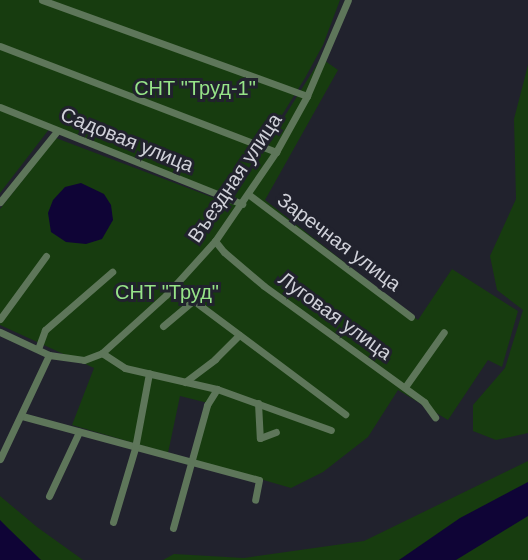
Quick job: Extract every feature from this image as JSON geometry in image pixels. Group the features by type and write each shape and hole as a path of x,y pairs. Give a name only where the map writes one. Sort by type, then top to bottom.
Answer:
{"street":[{"path":"42,0 307,96"},
{"name":"Въездная улица","path":"48,355 84,360 102,352 174,286 215,241 276,152 307,96 348,0"},
{"path":"0,46 276,152"},
{"name":"Садовая улица","path":"0,107 242,204"},
{"path":"0,202 57,131"},
{"name":"Заречная улица","path":"248,194 411,317"},
{"name":"Луговая улица","path":"215,241 224,252 264,286 424,402 435,417"},
{"path":"0,319 46,256"},
{"path":"38,349 45,330 112,272"},
{"path":"174,286 345,414"},
{"path":"164,326 193,301"},
{"path":"0,332 48,355 22,416 0,459"},
{"path":"405,387 444,332"},
{"path":"185,382 215,359 239,335"},
{"path":"102,352 125,368 217,389 331,430"},
{"path":"113,522 135,448 149,373"},
{"path":"173,528 207,405 217,389"},
{"path":"258,403 260,438 276,432"},
{"path":"22,416 259,480 255,500"},
{"path":"49,496 79,432"}],"green space":[{"name":"СНТ \"Труд-1\"","path":"0,0 340,0 323,45 305,78 231,197 50,128 0,193"},
{"name":"СНТ \"Труд\"","path":"321,58 338,70 265,200 418,320 452,269 518,311 502,367 488,360 448,420 398,390 368,437 323,472 291,488 195,460 208,403 180,396 168,453 72,425 94,368 0,325 0,209 56,138 230,204"},
{"path":"528,65 528,433 496,440 473,431 473,405 505,368 523,310 497,290 490,256 516,199 514,119"},
{"path":"528,461 528,560 163,560 174,554 244,558 364,541"},
{"path":"0,496 37,527 83,560 0,560"}],"shaded area":[{"path":"81,183 104,194 111,205 113,220 102,239 86,244 66,242 51,232 48,213 53,200 65,187"},
{"path":"528,482 528,516 456,560 399,560 460,518"},
{"path":"0,520 9,529 41,560 0,560"}]}
